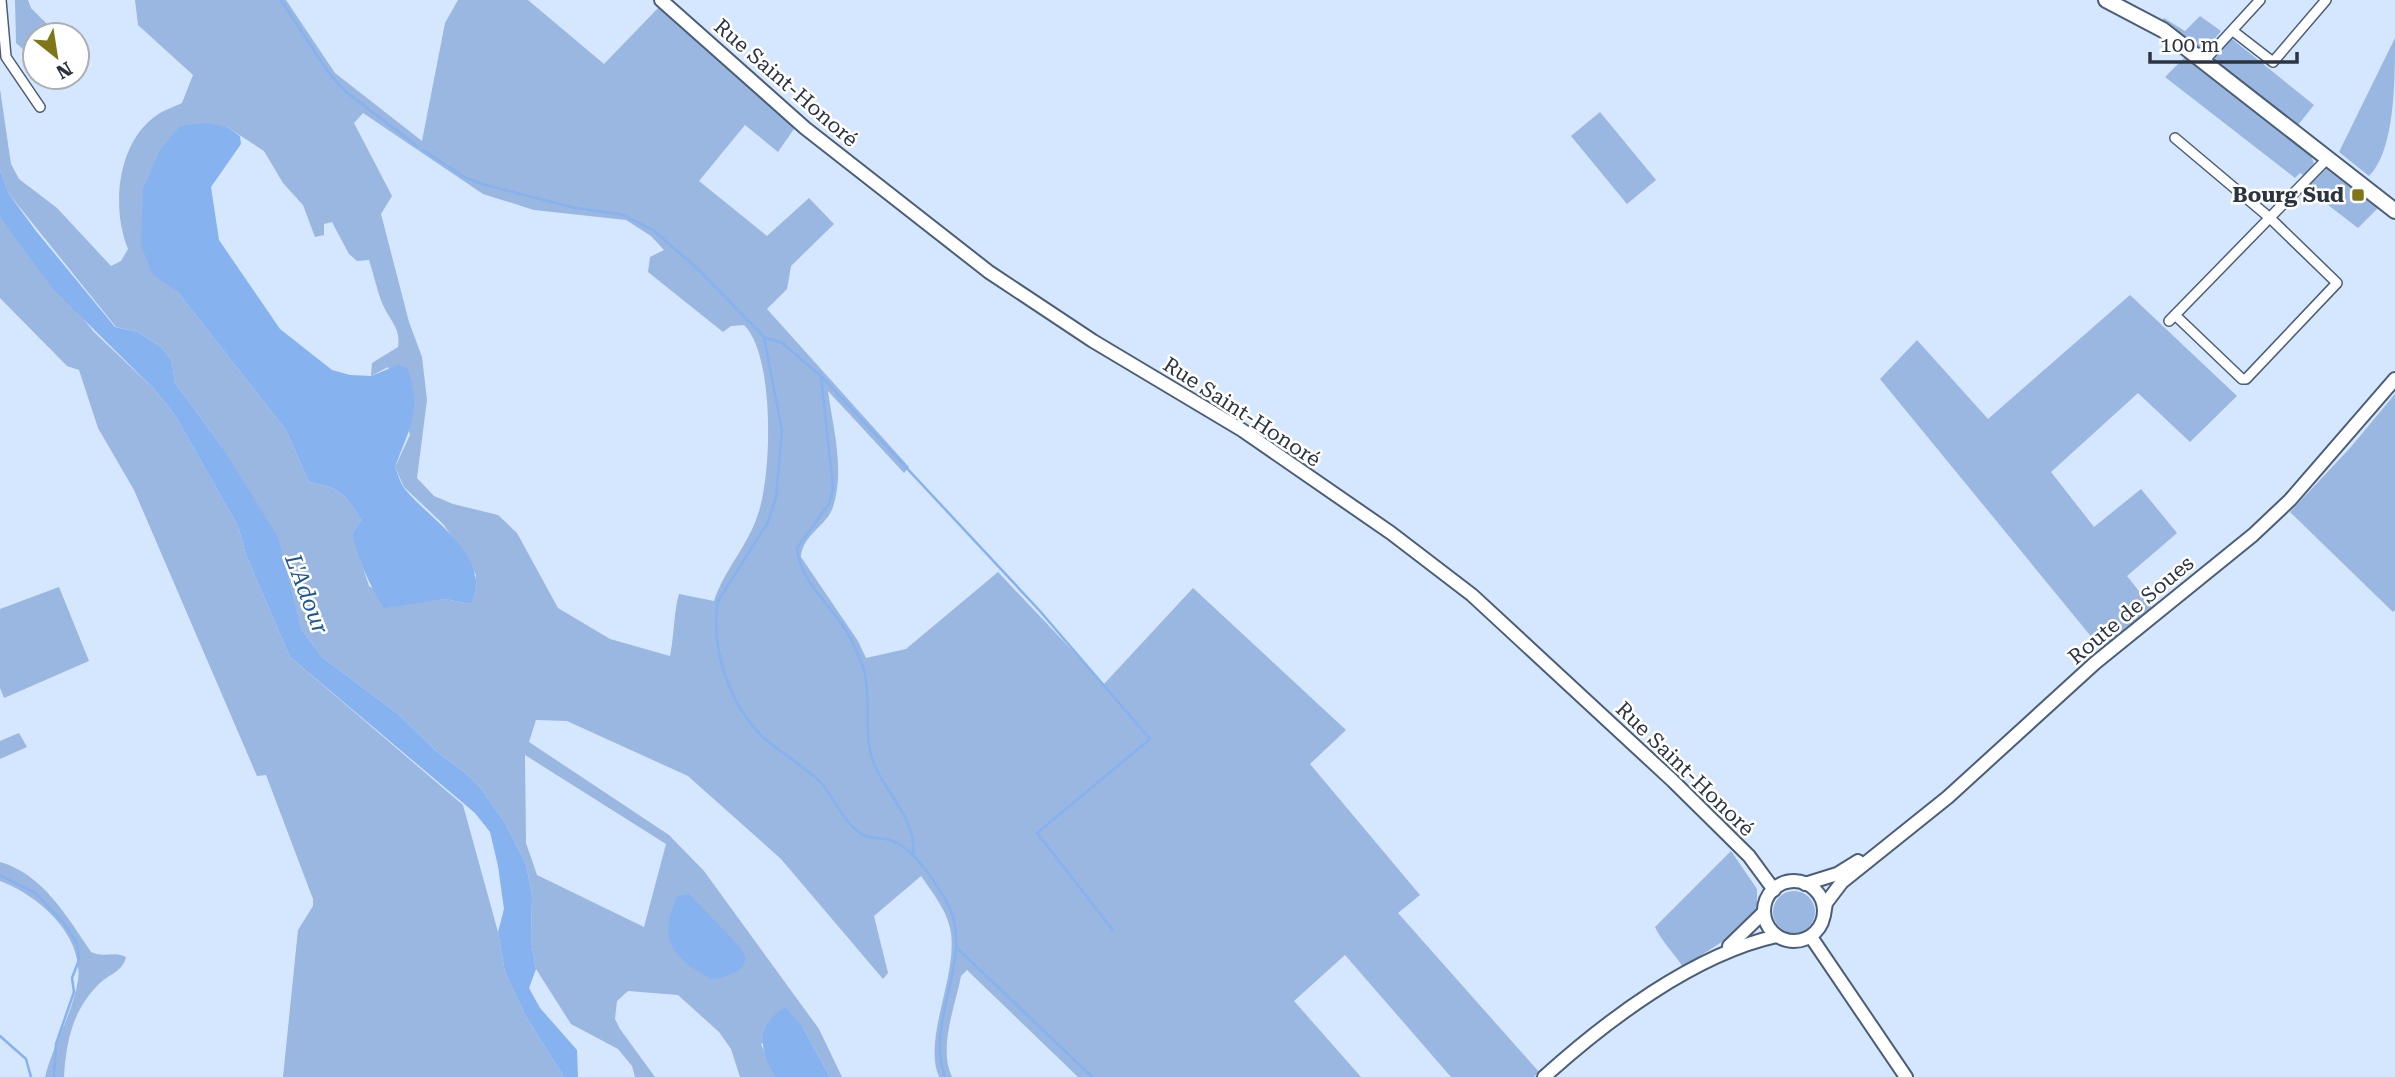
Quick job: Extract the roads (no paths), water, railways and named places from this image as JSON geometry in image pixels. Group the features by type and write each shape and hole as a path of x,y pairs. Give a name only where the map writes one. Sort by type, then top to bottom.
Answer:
{"main road":[{"path":"2106,0 2163,30 2395,211"}],"street":[{"path":"1,0 6,57 40,107"},
{"name":"Rue Saint-Honoré","path":"661,0 805,128 989,272 1093,341 1242,430 1391,533 1472,595 1673,781 1749,856 1774,890"},
{"path":"2204,61 2260,0"},
{"path":"2233,31 2273,62 2326,0"},
{"path":"2175,138 2270,218 2337,283 2316,308 2244,380 2172,318 2270,218 2328,158"},
{"name":"Route de Soues","path":"1824,915 1826,903 1836,889 1972,776 2141,624 2253,535 2290,500 2395,379"},
{"name":"Route de Soues","path":"1805,884 1837,874 1875,855"},
{"path":"1544,1077 1603,1027 1721,953 1764,912 1774,890 1783,884 1805,884 1820,896 1824,915 1820,928 1811,937 1797,941 1777,936 1721,953"},
{"path":"1764,912 1767,923 1777,936"},
{"path":"1811,937 1906,1077"}],"waterway":[{"path":"281,0 328,72 346,92 417,146"},
{"path":"423,150 466,178 482,184 571,207 623,215 653,230 699,270 764,337 782,431 776,497 768,522 718,601 716,619 720,656 740,708 763,737 821,783 848,822 860,833 868,837 891,840 910,852 944,897 953,918 956,941 941,1032 940,1055 945,1077"},
{"path":"764,337 782,343 821,376 833,488 829,504 797,548 811,585 844,628 861,661 867,685 871,754 906,819 913,842 913,855"},
{"path":"821,376 1039,610 1150,739 1037,833 1113,930"},
{"path":"0,875 35,893 64,923 77,943 79,960 72,978 74,992 56,1044 54,1077"},
{"path":"956,947 1092,1077"},
{"path":"0,1036 26,1059 31,1077"}],"place":[{"name":"Bourg Sud","path":"2358,195"}],"water label":[{"name":"L'Adour","path":"307,594"}]}
